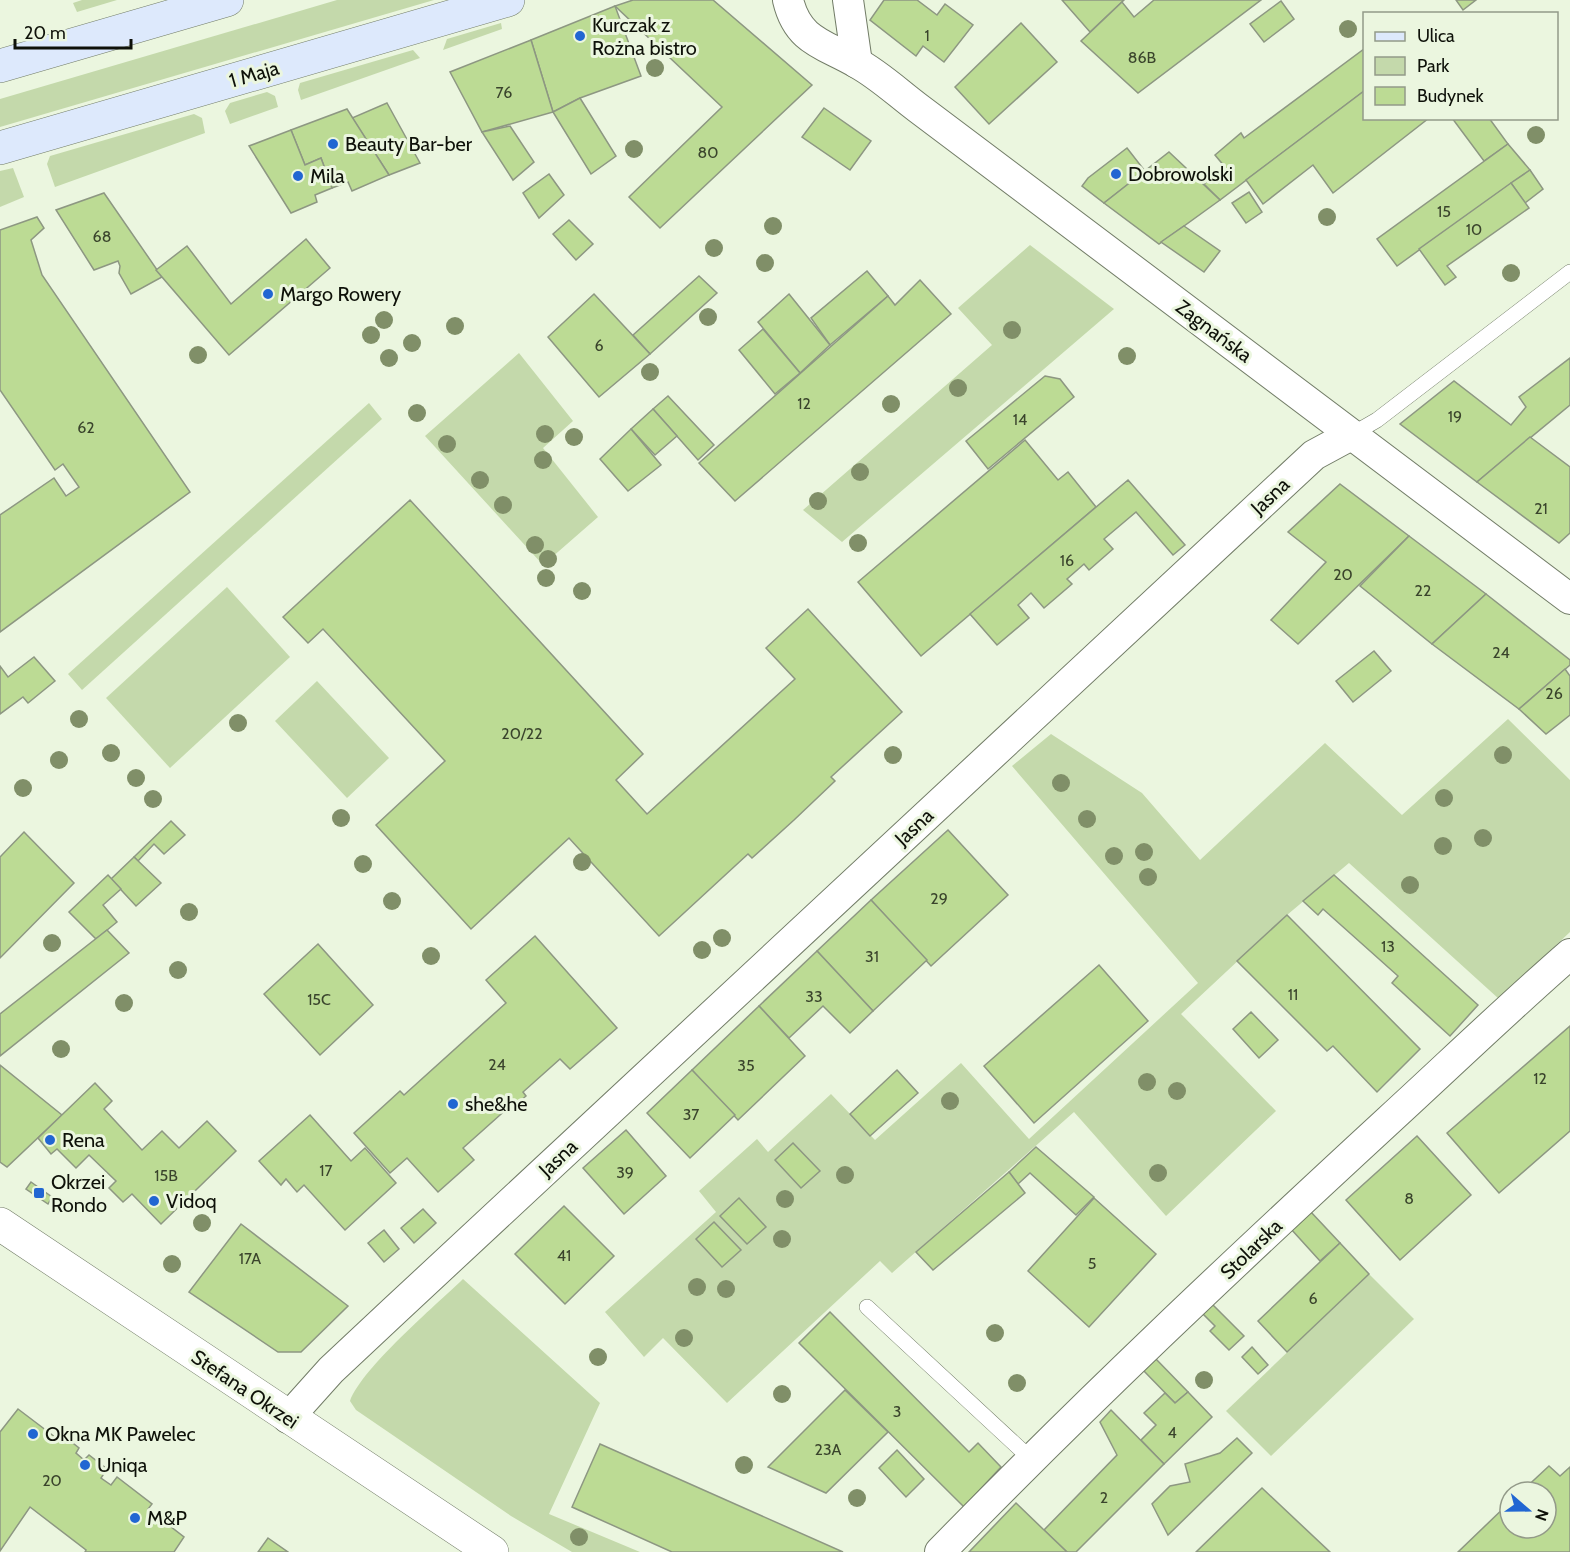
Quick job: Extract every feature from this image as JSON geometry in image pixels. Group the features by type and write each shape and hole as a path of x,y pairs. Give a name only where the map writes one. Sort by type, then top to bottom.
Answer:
{"main road":[{"path":"0,66 227,0"},
{"name":"1 Maja","path":"0,148 508,0"}],"street":[{"name":"Zagnańska","path":"788,0 792,16 803,32 825,47 857,63 1051,206 1351,435 1570,598"},
{"path":"848,0 857,63"},
{"name":"Jasna","path":"288,1418 331,1370 362,1340 1314,455 1351,435"},
{"name":"Stolarska","path":"940,1552 1031,1459 1321,1182 1570,954"},
{"name":"Stefana Okrzei","path":"0,1224 492,1552"}],"lane":[{"name":"Jasna","path":"1351,435 1377,420 1570,272"},
{"path":"867,1307 1031,1459"}],"green space":[{"path":"82,0 117,0 77,12 73,3"},
{"path":"337,0 434,0 0,127 0,99"},
{"path":"501,23 502,29 443,50 447,39"},
{"path":"413,50 420,58 301,100 298,90 300,83"},
{"path":"267,92 275,96 278,107 230,124 225,111 230,103"},
{"path":"194,114 202,118 205,133 55,187 47,164 50,156"},
{"path":"13,168 24,197 0,207 0,171"},
{"path":"1030,245 1114,309 842,542 803,510 992,345 958,308"},
{"path":"519,353 573,421 543,448 598,517 543,565 425,436"},
{"path":"369,403 382,419 82,690 68,674"},
{"path":"227,587 290,657 170,768 106,698"},
{"path":"317,681 389,758 347,798 275,721"},
{"path":"1508,719 1570,780 1570,932 1499,999 1349,863 1287,915 1181,1014 1276,1111 1166,1216 1074,1112 892,1273 880,1261 727,1403 663,1338 644,1357 605,1312 716,1212 699,1191 757,1139 768,1152 831,1094 875,1140 961,1063 1029,1139 1198,983 1012,766 1051,734 1142,793 1200,860 1325,743 1402,815"},
{"path":"1369,1274 1414,1319 1271,1456 1226,1411"},
{"path":"463,1279 600,1403 549,1514 640,1552 572,1552 511,1516 356,1410 350,1401 357,1387 384,1355"}],"building":[{"path":"633,0 713,0 812,85 660,228 629,197 722,107 615,6"},
{"path":"884,0 917,0 937,15 945,4 973,25 944,62 923,46 916,56 870,20"},
{"path":"1062,0 1124,0 1090,32"},
{"path":"1154,0 1261,0 1138,93 1081,41 1122,2 1134,17"},
{"path":"1456,0 1476,0 1463,10"},
{"path":"1281,1 1294,19 1264,42 1250,24"},
{"path":"615,6 641,76 580,98 553,112 531,40"},
{"path":"1021,23 1057,62 989,124 955,87"},
{"path":"531,40 553,112 482,132 450,72"},
{"path":"1363,50 1363,92 1220,200 1204,184 1225,167 1215,155 1241,133 1244,138"},
{"path":"1363,92 1363,120 1426,120 1333,193 1313,165 1263,204 1246,180"},
{"path":"580,98 616,156 591,174 553,112"},
{"path":"387,103 420,163 389,175 352,118"},
{"path":"824,108 871,141 850,170 802,137"},
{"name":"Beauty Bar-ber","path":"347,109 389,175 352,191 348,182 332,188 321,158 305,165 291,130"},
{"path":"1453,120 1490,120 1508,144 1484,161"},
{"path":"510,126 534,162 513,180 482,132"},
{"name":"Mila","path":"291,130 305,165 321,158 332,188 315,195 317,202 291,213 249,146"},
{"path":"1508,144 1530,170 1397,266 1377,239"},
{"name":"Dobrowolski","path":"1127,148 1145,171 1104,203 1082,186 1088,178"},
{"path":"1169,152 1220,200 1159,244 1104,203"},
{"path":"1530,170 1543,189 1525,203 1511,183"},
{"path":"549,174 564,195 539,218 523,193"},
{"path":"1511,183 1529,208 1447,266 1456,277 1445,285 1419,249"},
{"path":"1249,192 1262,212 1246,223 1232,203"},
{"path":"104,193 162,277 131,294 119,273 118,261 94,270 56,210"},
{"path":"37,217 44,228 31,240 42,275 190,492 0,632 0,515 54,478 66,496 79,487 63,464 55,470 0,390 0,230"},
{"path":"569,220 593,244 576,260 553,234"},
{"path":"1184,226 1220,251 1204,272 1161,242"},
{"path":"306,239 330,268 229,355 156,270 187,246 231,304"},
{"path":"867,271 888,296 830,345 811,318"},
{"path":"699,276 717,293 650,354 633,335"},
{"path":"920,280 951,314 735,501 699,463 888,296 895,305"},
{"path":"594,294 650,354 599,397 548,337"},
{"path":"789,294 830,345 800,373 758,322"},
{"path":"763,329 800,373 775,394 739,350"},
{"path":"1570,358 1570,405 1477,482 1400,424 1454,381 1511,425 1526,407 1519,397"},
{"path":"1045,376 1060,379 1074,397 988,469 966,441"},
{"path":"668,396 714,445 698,460 653,409"},
{"path":"653,409 677,436 655,455 631,429"},
{"path":"631,429 661,465 628,491 600,459"},
{"path":"1530,437 1570,467 1570,533 1559,543 1477,482"},
{"path":"1025,440 1058,480 1068,472 1096,507 921,656 858,582"},
{"path":"1128,480 1185,545 1173,555 1136,512 1104,539 1113,549 1089,570 1084,564 1067,579 1072,584 1044,608 1031,593 1018,605 1029,618 997,645 970,614"},
{"path":"1340,484 1409,536 1298,644 1271,620 1326,562 1288,532"},
{"path":"410,500 643,754 616,780 647,814 795,679 766,648 808,609 902,712 831,777 835,781 794,820 752,858 748,854 659,936 569,838 471,929 376,825 445,761 323,629 308,643 283,617"},
{"path":"1409,536 1486,594 1432,644 1360,586"},
{"path":"1486,594 1570,660 1570,665 1519,709 1432,644"},
{"path":"1374,651 1391,671 1353,702 1336,681"},
{"path":"34,657 55,681 28,703 23,697 0,714 0,666 8,677"},
{"path":"1565,669 1570,676 1570,715 1546,734 1519,709"},
{"path":"171,821 185,835 164,854 154,844 138,861 134,857"},
{"path":"948,830 1008,895 931,966 871,900"},
{"path":"24,832 74,883 0,958 0,857"},
{"path":"134,857 161,883 136,906 111,879"},
{"path":"108,875 121,889 103,905 117,922 96,939 69,912"},
{"path":"1334,875 1478,1005 1450,1036 1392,983 1398,976 1323,909 1318,915 1303,901"},
{"path":"871,900 927,960 873,1011 817,951"},
{"path":"1287,915 1420,1049 1377,1092 1333,1046 1327,1051 1237,961"},
{"path":"107,930 129,953 0,1056 0,1014"},
{"path":"535,936 617,1028 570,1069 560,1059 523,1092 526,1096 510,1110 509,1107 463,1148 474,1160 438,1192 407,1158 390,1173 354,1133 400,1091 404,1095 506,1003 486,980"},
{"path":"318,944 373,1005 320,1055 264,994"},
{"path":"817,951 873,1011 850,1033 823,1006 789,1038 759,1006"},
{"path":"1099,965 1148,1021 1034,1123 984,1066"},
{"path":"759,1006 805,1056 738,1120 692,1070"},
{"path":"1251,1012 1278,1040 1259,1058 1233,1029"},
{"path":"1570,1026 1570,1131 1499,1193 1447,1133"},
{"path":"0,1065 62,1115 7,1167 0,1162"},
{"path":"692,1070 735,1115 690,1158 647,1113"},
{"path":"897,1070 918,1093 870,1136 850,1114"},
{"path":"95,1083 112,1101 104,1109 142,1150 162,1131 179,1148 207,1121 236,1151 161,1224 132,1194 123,1202 109,1188 116,1181 89,1155 76,1168 57,1149 51,1154 38,1138"},
{"path":"310,1115 351,1161 365,1148 396,1183 345,1230 304,1185 297,1192 286,1179 281,1185 259,1161"},
{"path":"626,1130 666,1176 624,1214 583,1168"},
{"path":"1417,1136 1471,1195 1400,1260 1346,1200"},
{"path":"793,1143 820,1171 801,1188 775,1160"},
{"path":"1036,1147 1094,1197 1076,1215 1030,1173 1018,1184 1009,1172"},
{"path":"1009,1172 1025,1193 933,1270 916,1252"},
{"path":"31,1182 52,1197 48,1204 26,1189"},
{"path":"739,1198 766,1227 747,1244 720,1216"},
{"path":"1094,1198 1156,1254 1089,1327 1028,1271"},
{"path":"564,1206 614,1256 565,1304 515,1254"},
{"path":"423,1209 436,1223 414,1243 401,1228"},
{"path":"1310,1211 1340,1243 1320,1261 1291,1229"},
{"path":"714,1222 741,1250 722,1267 696,1239"},
{"path":"241,1224 348,1306 301,1352 278,1352 189,1292"},
{"path":"384,1230 399,1249 384,1262 368,1243"},
{"path":"1340,1243 1369,1274 1287,1352 1258,1321"},
{"path":"1212,1304 1244,1336 1229,1350 1210,1331 1215,1326 1202,1313"},
{"path":"830,1312 969,1452 978,1443 1001,1467 964,1507 799,1343"},
{"path":"1252,1347 1268,1365 1258,1374 1242,1357"},
{"path":"1155,1358 1188,1392 1175,1403 1143,1370"},
{"path":"845,1390 888,1432 826,1493 768,1467"},
{"path":"1188,1392 1212,1417 1164,1464 1141,1440 1156,1425 1144,1413 1165,1393 1175,1403"},
{"path":"18,1409 55,1437 59,1432 79,1448 76,1453 84,1460 89,1455 107,1469 101,1478 111,1485 117,1477 152,1504 148,1509 184,1537 174,1552 85,1552 86,1550 30,1507 0,1551 0,1432"},
{"path":"1111,1410 1164,1464 1076,1552 1067,1552 1044,1530 1117,1455 1100,1422"},
{"path":"1237,1438 1252,1453 1168,1535 1152,1504 1170,1486 1190,1482 1185,1464 1220,1453"},
{"path":"600,1444 843,1552 672,1552 572,1507"},
{"path":"897,1450 924,1479 906,1497 879,1468"},
{"path":"1549,1466 1560,1476 1570,1467 1570,1552 1458,1552 1498,1514 1498,1540 1558,1540 1558,1480 1534,1480"},
{"path":"1262,1488 1330,1552 1196,1552"},
{"path":"1016,1503 1044,1530 1067,1552 969,1552"},
{"path":"268,1538 288,1552 258,1552"}],"place":[{"name":"Kurczak z Rożna bistro","path":"580,36"},
{"name":"Beauty Bar-ber","path":"333,144"},
{"name":"Dobrowolski","path":"1116,174"},
{"name":"Mila","path":"298,176"},
{"name":"Margo Rowery","path":"268,294"},
{"name":"she&he","path":"453,1104"},
{"name":"Rena","path":"50,1140"},
{"name":"Okrzei Rondo","path":"39,1193"},
{"name":"Vidoq","path":"154,1201"},
{"name":"Okna MK Pawelec","path":"33,1434"},
{"name":"Uniqa","path":"85,1465"},
{"name":"M&P","path":"135,1518"}]}
